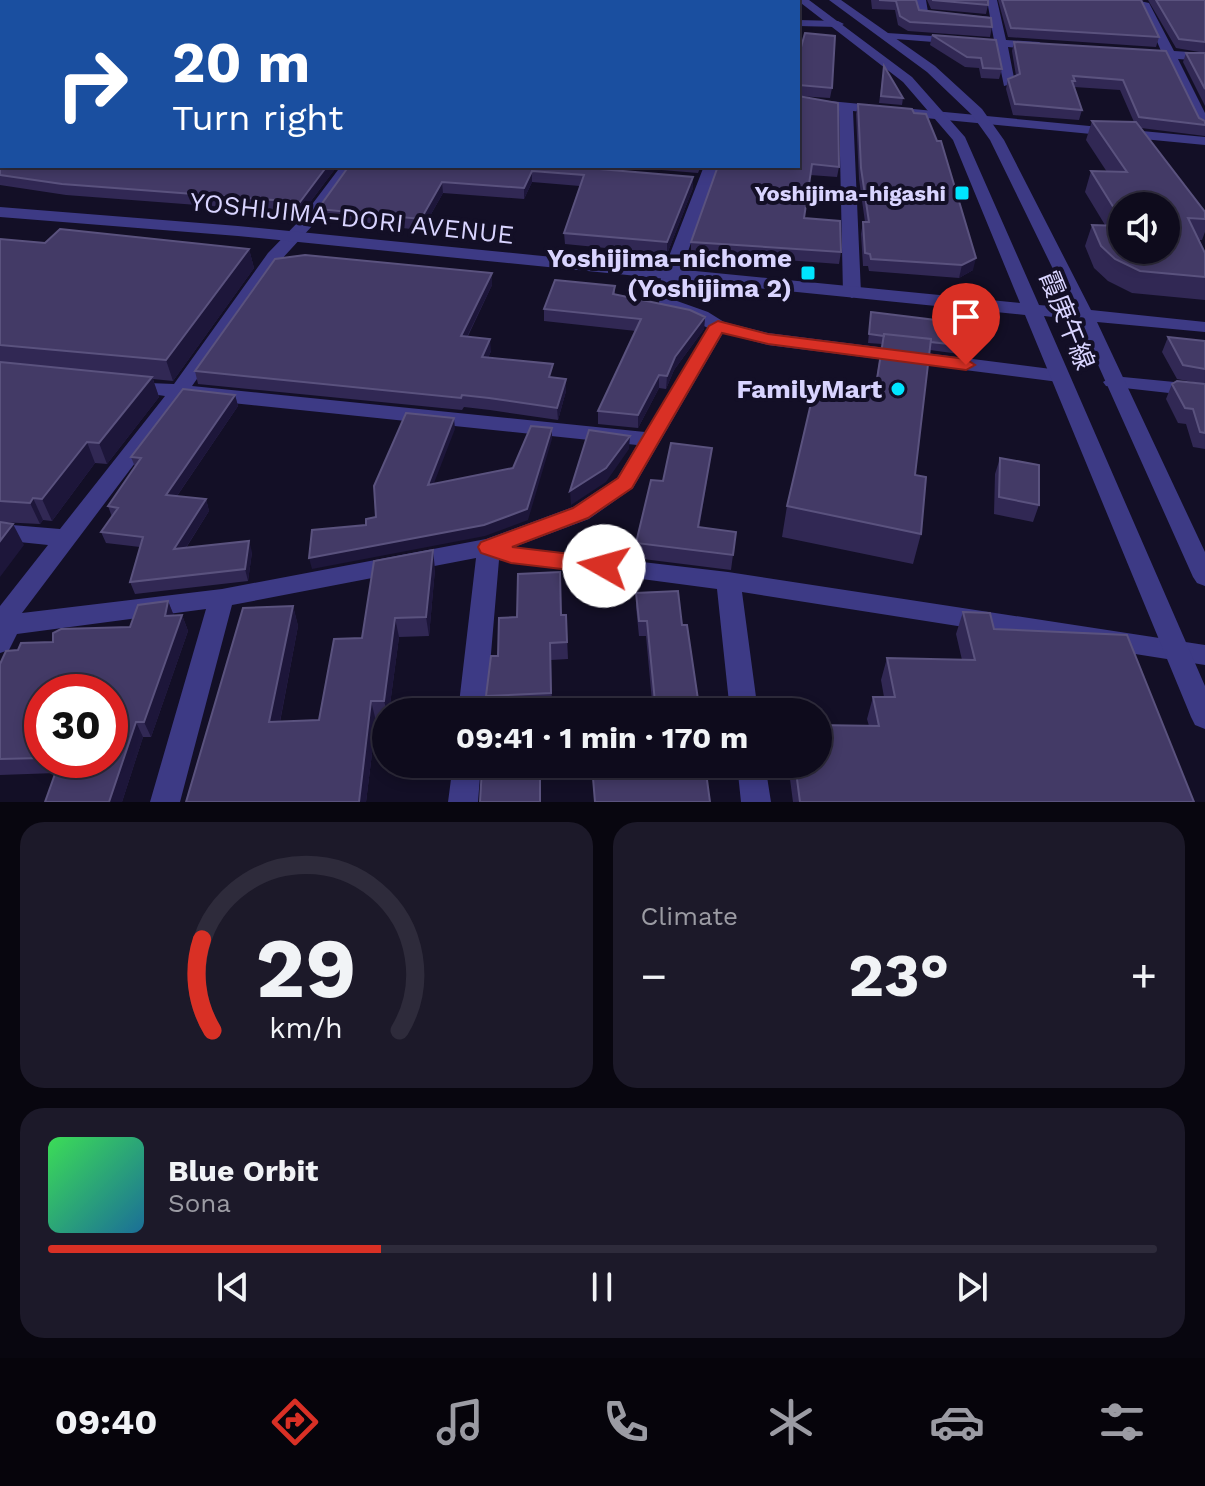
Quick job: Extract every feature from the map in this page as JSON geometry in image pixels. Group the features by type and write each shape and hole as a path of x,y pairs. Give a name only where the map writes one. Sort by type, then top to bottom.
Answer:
{"street":[{"name":"霞庚午線","path":"802,0 886,58 944,117 960,140 1205,717"},
{"path":"834,0 931,69 985,122 1085,316 1205,577"},
{"path":"921,0 923,15 995,21"},
{"path":"992,0 1009,83"},
{"path":"1144,3 1169,55 1198,98 1205,127"},
{"path":"800,23 838,24"},
{"path":"887,36 1060,47"},
{"path":"1122,51 1205,57"},
{"path":"800,102 1205,141"},
{"path":"846,107 852,293"},
{"path":"348,168 307,222 290,237 179,391 63,538 9,612 3,632 222,598 489,547 592,506 625,483 648,439 718,326"},
{"path":"702,175 670,277 668,304 702,316 718,326 768,339 1059,376"},
{"name":"YOSHIJIMA-DORI AVENUE","path":"0,212 290,237 670,277 1205,327"},
{"path":"1113,382 1205,391"},
{"path":"104,383 648,439"},
{"path":"0,532 63,538"},
{"path":"489,547 511,555 728,581 1205,655"},
{"path":"473,698 489,547"},
{"path":"728,581 742,698"},
{"path":"165,802 222,598"},
{"path":"463,802 466,778"},
{"path":"753,778 756,802"}],"building":[{"path":"879,0 916,0 919,10 991,18 992,27 910,22 900,16 896,1"},
{"path":"932,0 988,0 988,5"},
{"path":"1002,0 1141,0 1159,37 1011,28"},
{"path":"1156,0 1205,0 1205,42 1179,39"},
{"path":"805,33 835,36 832,88 800,85 800,51"},
{"path":"932,35 996,40 1002,69 983,68 981,58 967,57"},
{"path":"1014,42 1166,51 1205,125 1139,117 1123,80 1073,76 1082,110 1015,104 1008,79 1020,74"},
{"path":"1186,53 1205,53 1205,89"},
{"path":"884,66 903,98 881,96"},
{"path":"800,96 838,103 839,167 812,164 804,218 840,221 841,252 691,242 717,168 800,168"},
{"path":"858,104 912,109 914,113 926,114 937,141 941,141 976,258 962,265 871,259 870,254 865,253 863,222 869,222 861,168"},
{"path":"1092,121 1136,122 1205,212 1205,219 1188,218 1205,253 1205,277 1140,271 1125,264 1180,264 1180,192 1108,192 1108,198 1091,171 1127,172"},
{"path":"0,168 326,168 300,202 62,184 0,175"},
{"path":"348,168 587,168 693,177 667,242 564,233 584,175 532,171 524,188 442,182 421,219 318,209"},
{"path":"1092,225 1108,226 1108,252 1101,246"},
{"path":"60,229 249,249 166,360 0,345 0,239 45,243"},
{"path":"305,255 492,273 461,336 490,339 482,357 553,364 549,377 566,379 557,408 462,395 461,398 195,371 275,259"},
{"path":"555,280 615,286 613,294 690,310 705,317 675,357 667,376 659,375 638,415 598,411 641,319 544,309"},
{"path":"871,312 976,325 976,347 931,342 931,339 869,334"},
{"path":"884,334 931,339 915,475 926,477 921,534 787,506 816,382 875,392"},
{"path":"1168,337 1205,341 1205,369 1183,365"},
{"path":"0,362 152,377 99,443 87,442 42,499 33,498 30,503 0,501"},
{"path":"1177,381 1205,384 1205,433 1200,432 1193,409 1185,408 1172,384"},
{"path":"183,389 235,395 166,495 206,499 174,549 249,541 245,569 130,582 143,537 101,532 118,508 108,506 141,458 131,457"},
{"path":"406,413 454,418 428,485 513,468 531,426 552,428 527,509 484,525 309,558 312,530 366,525 366,519 376,517 374,486"},
{"path":"589,430 630,436 606,468 570,491"},
{"path":"671,443 712,448 698,527 736,532 733,555 636,543 651,480 663,481"},
{"path":"1000,458 1039,465 1039,505 999,497"},
{"path":"0,522 13,524 0,541"},
{"path":"433,550 426,617 395,618 384,698 372,698 371,701 359,802 186,802 243,608 293,606 269,722 319,720 334,639 362,638 374,561"},
{"path":"560,572 561,615 566,615 567,642 550,643 551,693 486,696 491,656 498,656 499,618 517,617 518,574"},
{"path":"678,591 682,625 687,625 698,698 655,698 647,621 639,621 636,593"},
{"path":"168,601 165,616 182,615 144,722 136,722 128,746 128,674 24,674 24,758 0,759 0,664 6,651 18,650 21,643 53,642 53,633 61,629 130,627 138,605"},
{"path":"963,612 990,613 994,629 1127,635 1194,802 800,802 797,778 832,778 832,725 879,726 873,697 895,697 887,658 975,660"},
{"path":"54,778 117,778 109,802 45,802"},
{"path":"481,778 540,778 540,802 480,802"},
{"path":"593,778 707,778 710,802 595,802"}],"place":[{"name":"Yoshijima-higashi","path":"962,193"},
{"name":"Yoshijima-nichome (Yoshijima 2)","path":"808,273"},
{"name":"FamilyMart","path":"898,389"}],"route":[{"path":"604,566 511,555 489,547 581,513 625,483 648,439 718,326 768,339 966,365"}]}
